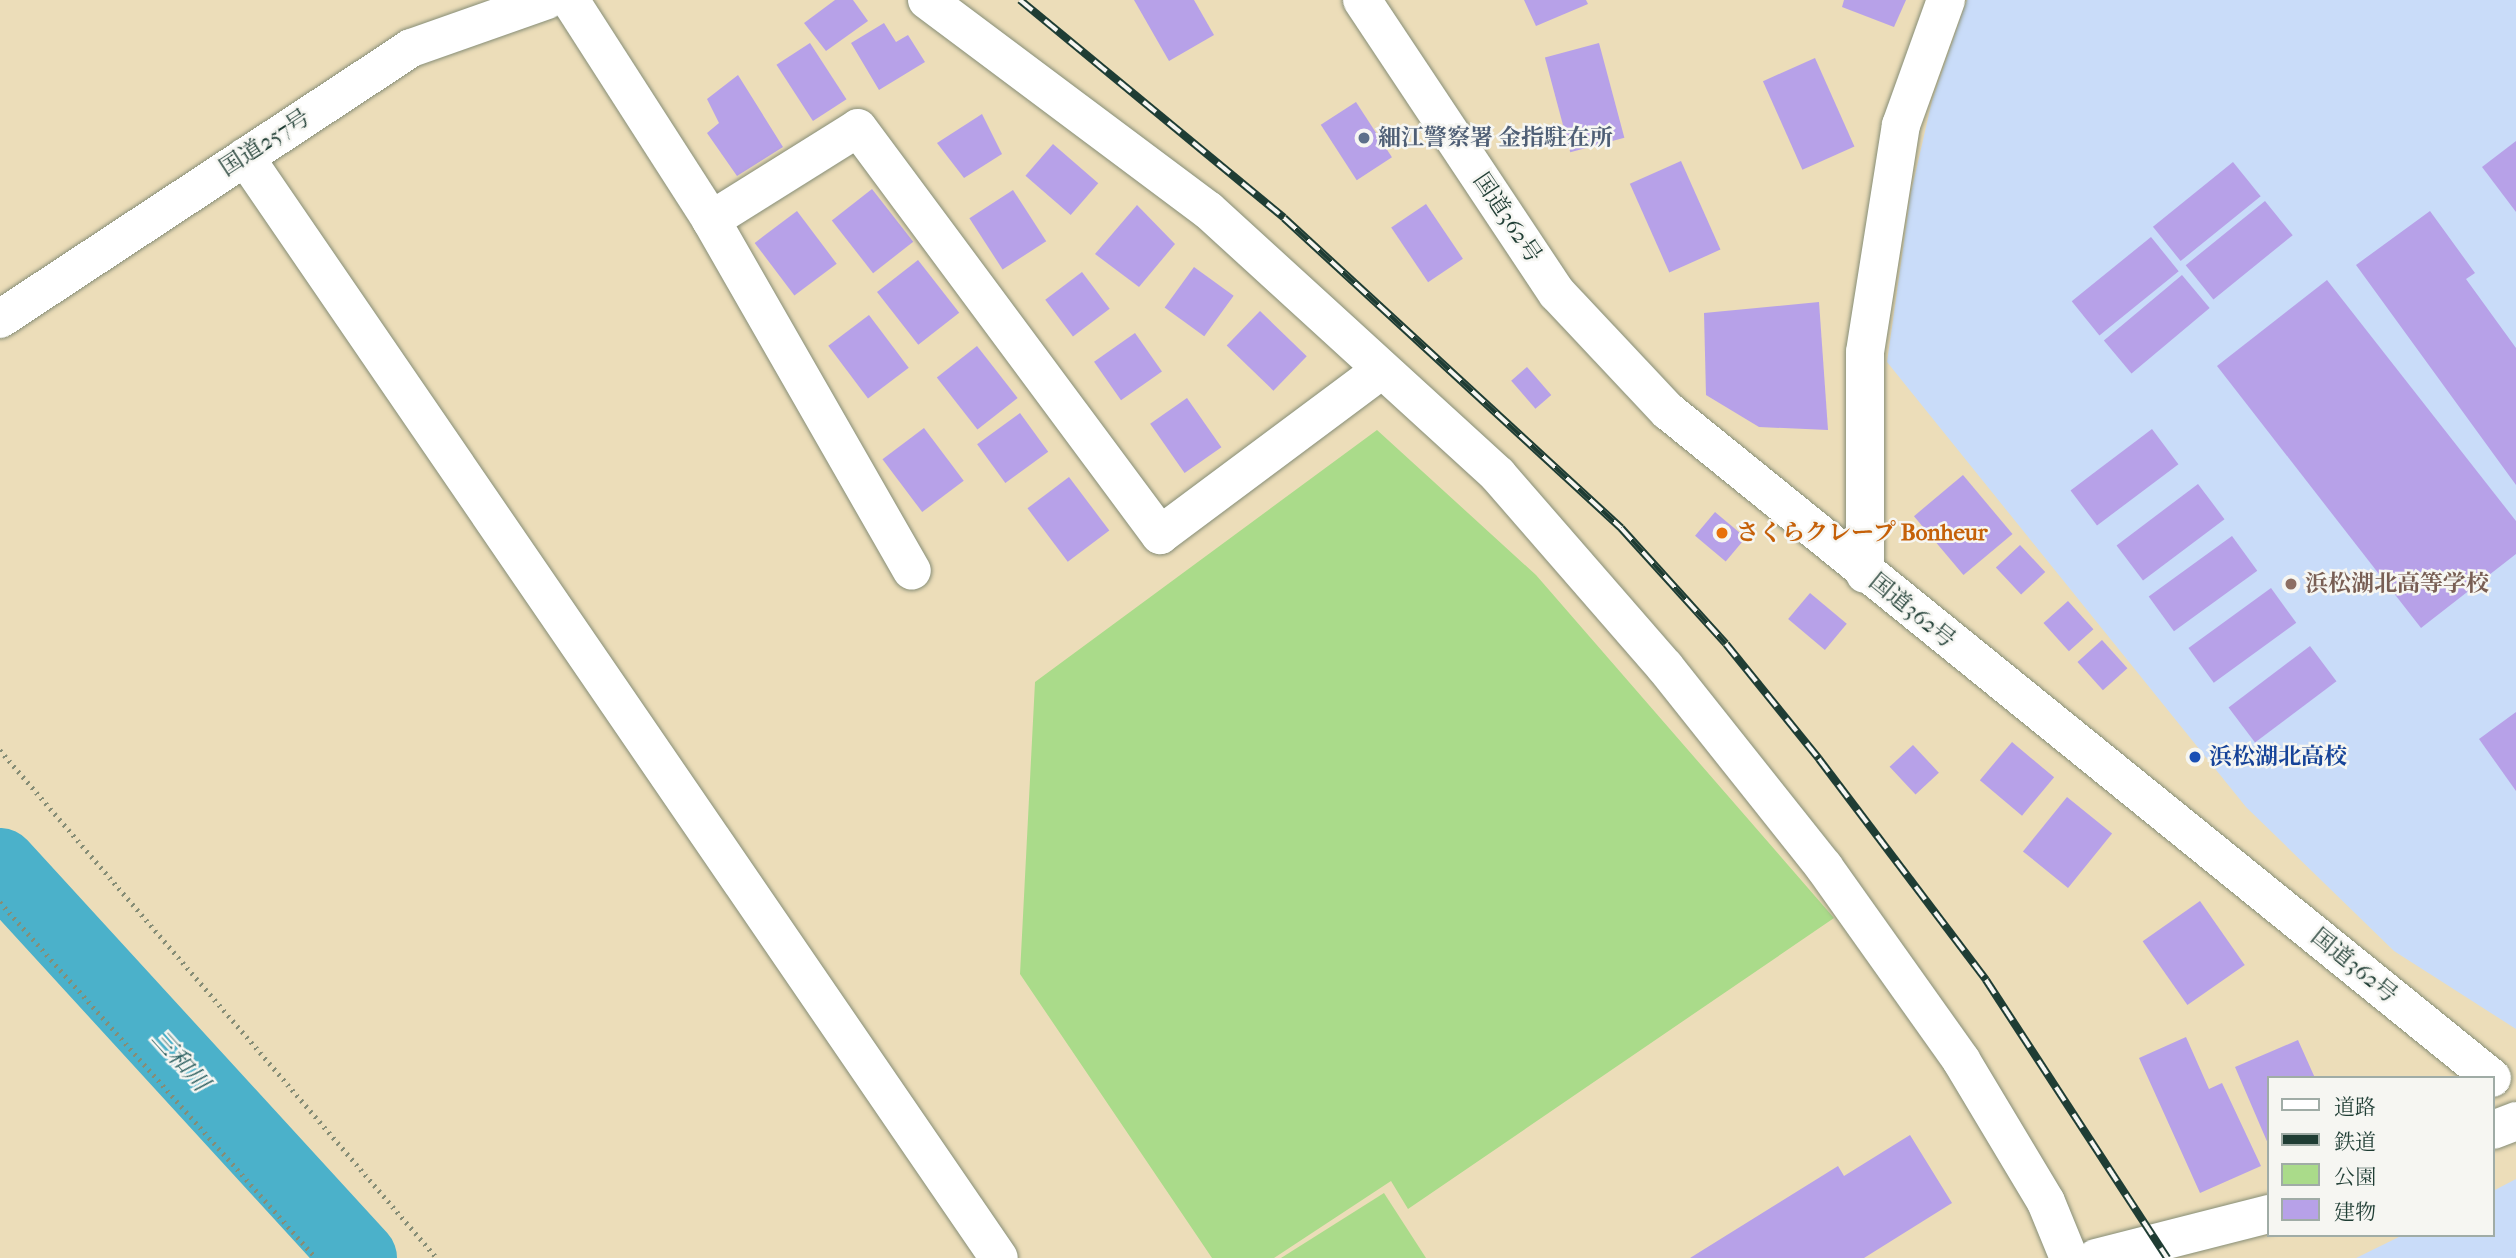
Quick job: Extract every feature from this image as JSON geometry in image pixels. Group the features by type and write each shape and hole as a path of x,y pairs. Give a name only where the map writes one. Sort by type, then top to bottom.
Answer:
{"main road":[{"name":"国道257号","path":"0,319 411,48 547,0"},
{"path":"569,0 711,220 912,571"},
{"path":"927,0 1208,210 1380,371 1498,475 1665,667 1824,867 1961,1060 2046,1202 2069,1258"},
{"name":"国道362号","path":"1362,0 1557,293 1668,411 1865,574 2491,1076"},
{"path":"1865,574 1865,352 1900,125 1946,0"},
{"path":"711,220 858,128 1160,535 1380,371"},
{"path":"245,156 999,1258"},
{"name":"国道362号","path":"2495,1080 2516,1097"},
{"path":"2495,1129 2516,1121"},
{"path":"2096,1258 2268,1214"}],"path":[{"path":"0,750 437,1258"},
{"path":"0,902 316,1258"}],"shaded area":[{"name":"浜松湖北高等学校","path":"1967,0 2516,0 2516,1029 2394,951 2246,807 1887,362 1911,192 1932,101"},
{"path":"2516,1179 2516,1258 2356,1258 2399,1237 2495,1237 2495,1190"}],"green space":[{"path":"1377,430 1536,575 1834,918 1408,1209 1391,1181 1274,1258 1212,1258 1020,974 1035,682"},
{"path":"1384,1193 1426,1258 1281,1258"}],"building":[{"path":"835,0 853,0 868,21 826,51 804,23"},
{"path":"1134,0 1194,0 1214,35 1169,61"},
{"path":"1524,0 1586,0 1588,4 1536,26"},
{"path":"1844,0 1906,0 1894,27 1842,7"},
{"path":"884,23 896,42 908,35 925,62 879,90 851,43"},
{"path":"810,43 846,99 813,121 776,65"},
{"path":"1599,43 1624,138 1570,152 1545,57"},
{"path":"1815,58 1854,147 1802,170 1763,81"},
{"path":"738,75 783,147 737,176 707,133 719,123 707,99"},
{"path":"1356,102 1392,157 1357,180 1321,125"},
{"path":"982,114 1002,154 964,178 937,143"},
{"path":"2516,141 2516,212 2482,167"},
{"path":"1053,144 1098,183 1071,215 1025,176"},
{"path":"1681,161 1720,250 1669,272 1630,184"},
{"path":"2233,162 2261,196 2181,261 2153,227"},
{"path":"872,189 913,242 873,273 832,220"},
{"path":"1013,190 1046,241 1003,269 969,218"},
{"path":"2265,201 2293,235 2213,299 2186,265"},
{"path":"1426,204 1463,259 1428,282 1391,227"},
{"path":"1137,205 1175,244 1139,287 1095,254"},
{"path":"797,211 837,264 794,296 755,243"},
{"path":"2430,211 2475,273 2466,279 2516,348 2516,485 2356,265"},
{"path":"2151,237 2179,271 2099,335 2072,301"},
{"path":"918,260 959,313 918,345 877,292"},
{"path":"1194,267 1234,296 1204,336 1165,307"},
{"path":"1082,272 1110,309 1073,336 1045,300"},
{"path":"2182,275 2210,308 2132,374 2104,341"},
{"path":"2327,280 2516,521 2516,554 2421,628 2217,366"},
{"path":"1819,302 1828,430 1759,427 1706,395 1704,313"},
{"path":"1260,311 1307,356 1273,391 1227,346"},
{"path":"869,315 909,368 868,398 828,346"},
{"path":"1135,333 1162,372 1121,400 1094,362"},
{"path":"977,346 1018,398 977,429 937,377"},
{"path":"1527,367 1551,395 1535,409 1511,381"},
{"path":"1187,398 1221,447 1185,473 1150,424"},
{"path":"1020,413 1048,452 1005,483 977,444"},
{"path":"924,428 964,481 922,512 882,459"},
{"path":"2152,429 2178,464 2097,526 2071,490"},
{"path":"1963,475 2012,534 1963,575 1914,516"},
{"path":"1069,477 1109,531 1068,562 1027,508"},
{"path":"2198,484 2224,519 2143,581 2117,545"},
{"path":"1715,512 1746,538 1726,561 1695,536"},
{"path":"2232,536 2257,571 2174,631 2149,597"},
{"path":"2020,545 2045,572 2021,595 1996,568"},
{"path":"2271,588 2296,623 2214,683 2188,648"},
{"path":"1810,593 1847,624 1825,650 1788,619"},
{"path":"2068,601 2093,629 2069,651 2043,623"},
{"path":"2102,640 2127,668 2103,690 2077,662"},
{"path":"2310,646 2336,681 2255,743 2229,707"},
{"path":"2516,712 2516,791 2479,739"},
{"path":"2012,742 2054,777 2022,816 1980,780"},
{"path":"1913,745 1939,773 1916,795 1890,767"},
{"path":"2067,797 2112,834 2068,888 2023,851"},
{"path":"2200,901 2245,965 2187,1005 2143,941"},
{"path":"2186,1037 2209,1089 2222,1083 2261,1166 2200,1193 2139,1058"},
{"path":"2298,1040 2314,1076 2268,1076 2268,1144 2235,1067"},
{"path":"1910,1135 1952,1203 1864,1258 1690,1258 1838,1166 1844,1176"}],"waterway":[{"name":"三和川","path":"0,865 360,1258"}],"railway":[{"path":"1020,0 1284,218 1621,528 1726,644 1819,759 1986,980 2167,1258"}],"place":[{"name":"細江警察署 金指駐在所","path":"1364,138"},
{"name":"さくらクレープ Bonheur","path":"1722,533"},
{"name":"浜松湖北高等学校","path":"2291,584"},
{"name":"浜松湖北高校","path":"2195,757"}]}
